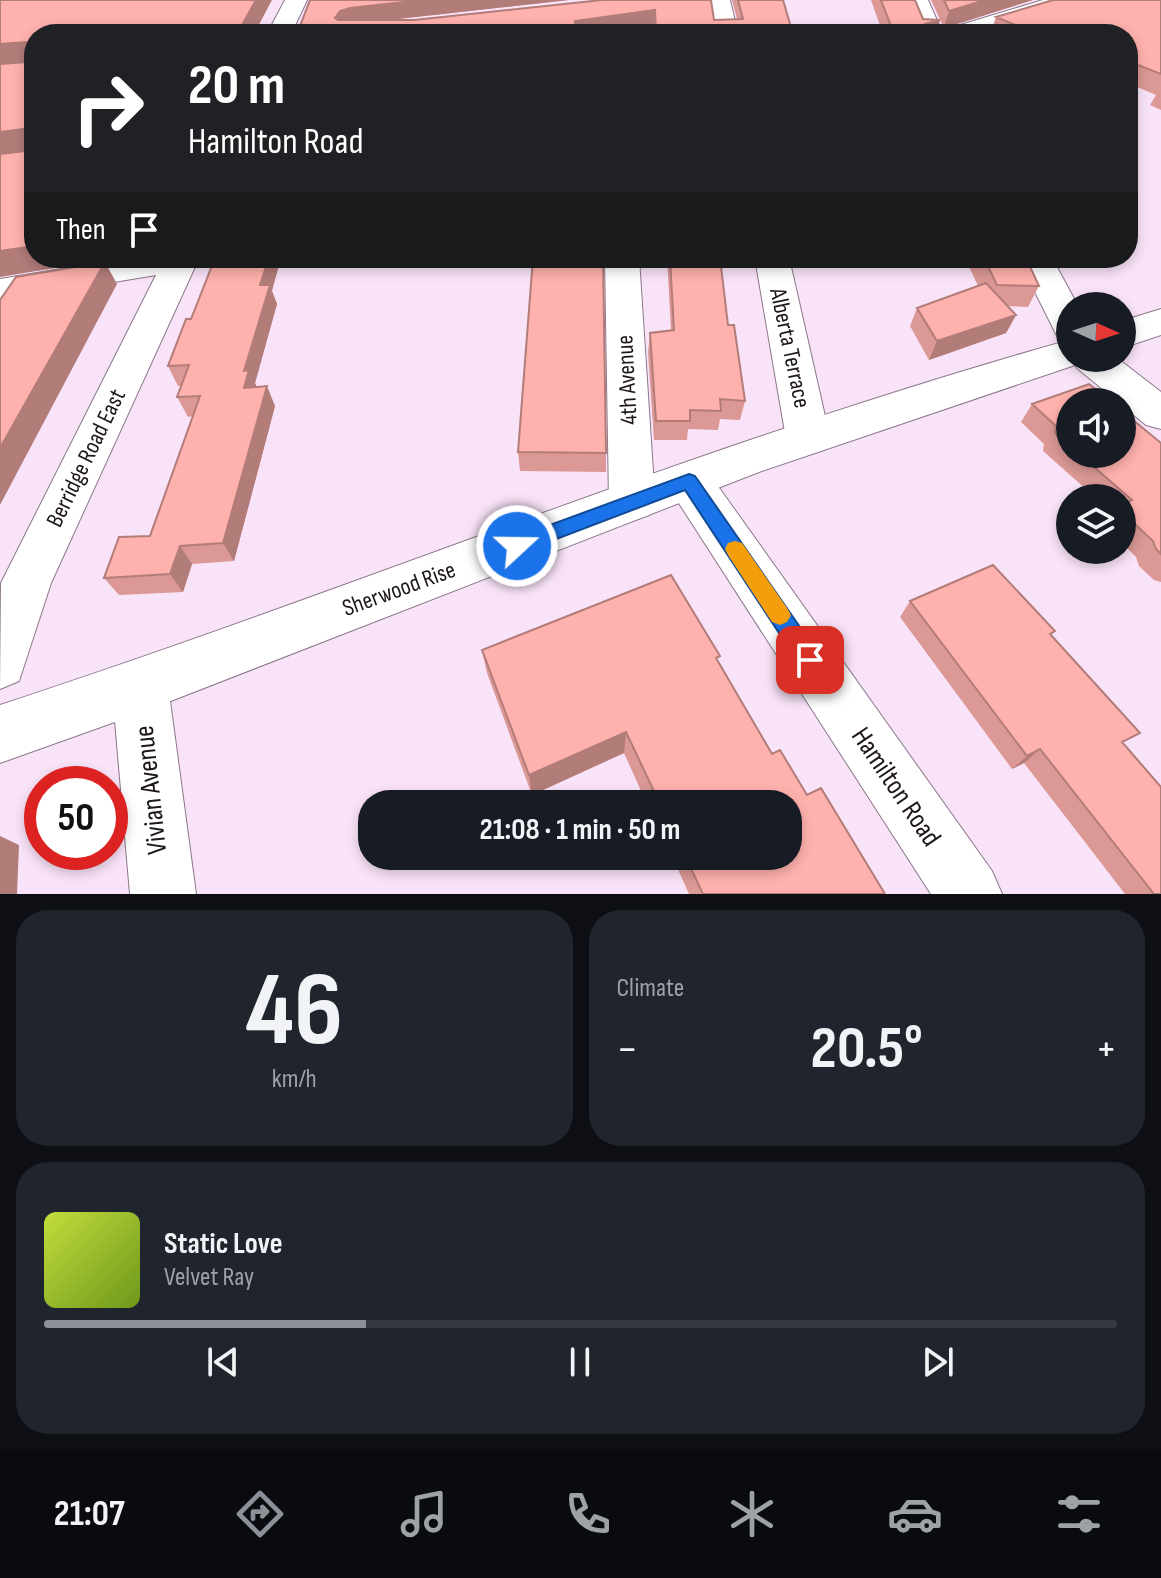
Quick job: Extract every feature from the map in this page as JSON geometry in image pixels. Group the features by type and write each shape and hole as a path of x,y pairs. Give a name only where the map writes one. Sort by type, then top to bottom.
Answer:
{"street":[{"path":"284,24 296,0"},
{"path":"719,0 724,24"},
{"path":"917,0 927,24"},
{"path":"988,24 1067,0"},
{"path":"0,290 129,268"},
{"name":"Berridge Road East","path":"0,663 26,583 178,268"},
{"name":"4th Avenue","path":"622,268 632,502"},
{"name":"Alberta Terrace","path":"774,268 808,438"},
{"path":"1040,268 1056,299"},
{"path":"1136,330 1161,321"},
{"name":"Sherwood Rise","path":"0,734 140,686 808,438 1056,358"},
{"path":"1108,372 1161,414"},
{"name":"Hamilton Road","path":"689,481 969,894"},
{"name":"Vivian Avenue","path":"140,686 163,894"}],"building":[{"path":"0,0 256,0 243,24 24,24 24,42 0,44"},
{"path":"310,0 422,0 350,8 340,11 335,18 414,20 602,0 711,0 714,20 743,19 738,0 783,0 790,24 656,24 655,10 575,21 575,24 301,24"},
{"path":"881,0 915,0 923,19 940,20 925,24 890,24"},
{"path":"944,0 985,0 949,11"},
{"path":"1053,0 1161,0 1161,74 1138,65 1138,24 1013,24 996,17"},
{"path":"24,62 24,129 0,132 0,64"},
{"path":"24,151 24,247 0,251 0,154"},
{"path":"69,268 102,268 0,448 0,300 16,277"},
{"path":"211,268 266,268 260,285 270,285 244,371 249,370 244,388 267,386 223,543 180,546 170,574 104,578 119,537 150,536 200,396 177,397 189,365 168,366 186,319 191,319"},
{"path":"532,268 603,268 606,453 518,452"},
{"path":"671,268 721,268 728,325 734,325 745,401 720,399 721,411 690,410 690,421 656,421 650,333 674,330"},
{"path":"989,268 1031,268 1039,286 997,285"},
{"path":"986,283 1016,315 937,341 917,308"},
{"path":"1056,396 1056,426 1032,404"},
{"path":"1136,422 1161,443 1161,554 1153,541 1136,525 1136,484 1114,484 1095,468 1136,468"},
{"path":"993,565 1055,631 1050,634 1140,733 1122,742 1161,787 1161,894 1154,894 1040,749 1027,756 910,601"},
{"path":"671,575 720,656 716,658 772,754 780,750 807,795 821,788 885,894 703,894 692,870 802,870 802,790 653,790 626,732 529,775 482,650"}],"slow traffic":[{"path":"735,549 780,615"}],"route":[{"path":"517,546 689,481 810,660"}]}
